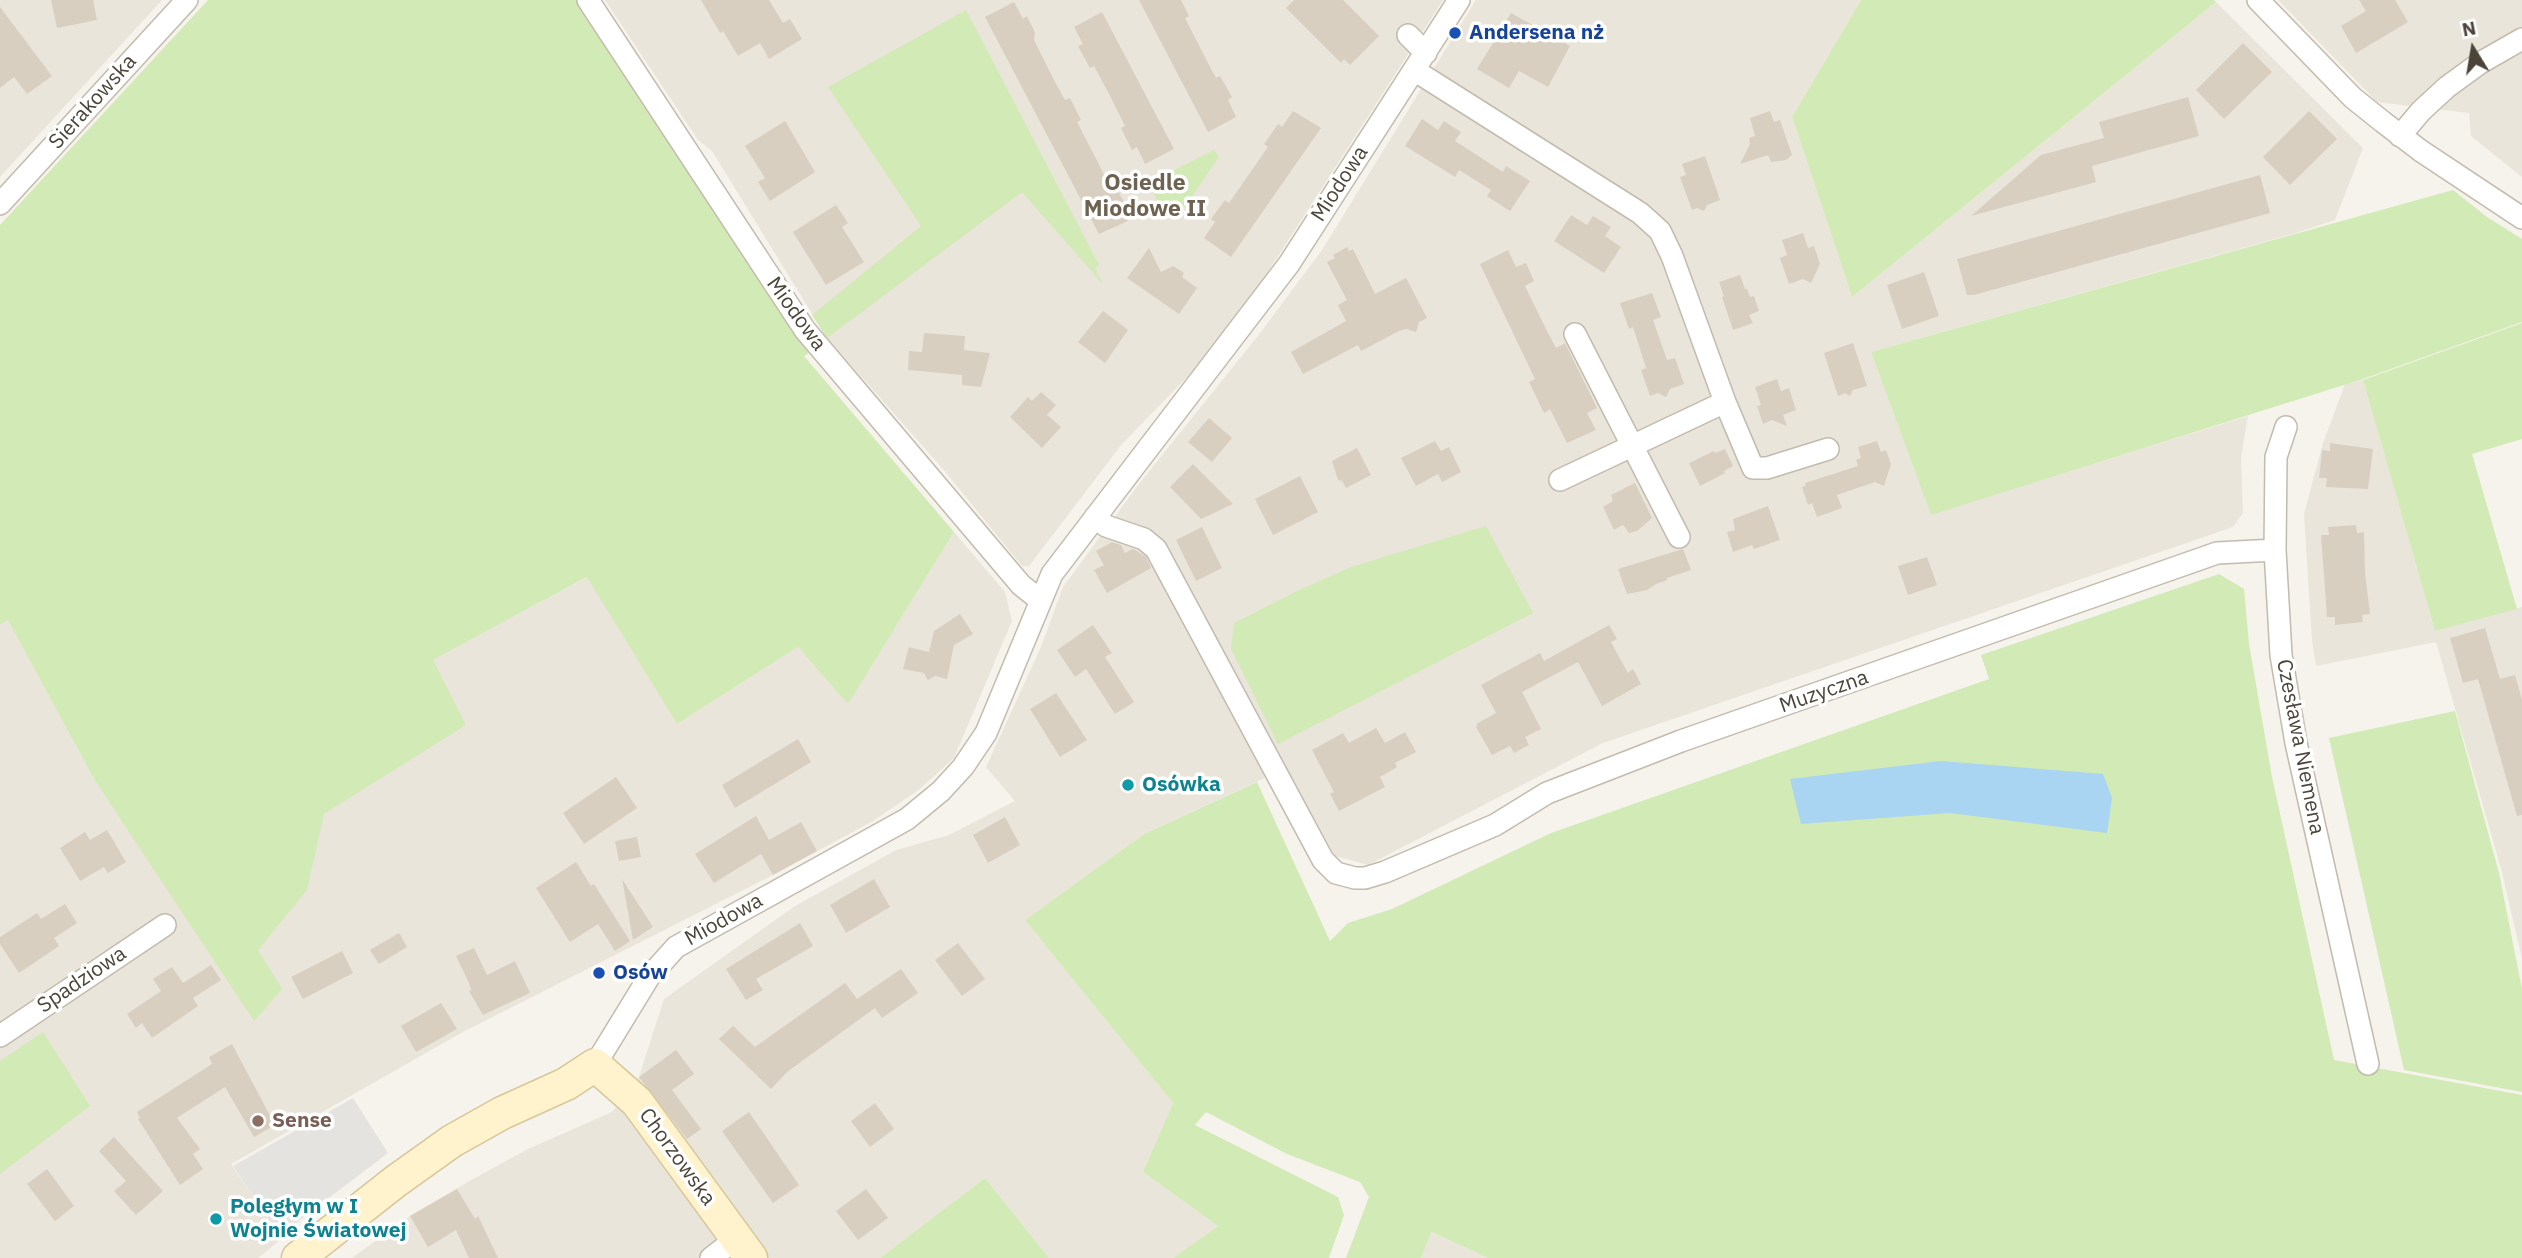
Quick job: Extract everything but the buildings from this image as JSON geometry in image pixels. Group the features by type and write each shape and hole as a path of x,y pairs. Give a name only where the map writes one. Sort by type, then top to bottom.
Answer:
{"street":[{"name":"Sierakowska","path":"0,204 187,0"},
{"name":"Miodowa","path":"588,0 806,330 1021,585 1040,600"},
{"name":"Miodowa","path":"298,1258 443,1147 495,1116 566,1084 595,1065 649,976 676,947 892,828 941,791 963,767 986,733 1040,600 1057,567 1289,264 1460,0"},
{"path":"2258,0 2353,98 2400,136 2522,218"},
{"path":"1408,35 1420,61 1640,213 1660,231 1753,468 1767,468 1828,449"},
{"path":"2400,136 2421,111 2447,87 2522,38"},
{"path":"1575,334 1679,537"},
{"path":"1560,480 1725,402"},
{"name":"Czesława Niemena","path":"2286,427 2276,457 2275,550 2281,655 2296,743 2368,1065"},
{"name":"Muzyczna","path":"1095,517 1106,526 1144,539 1156,549 1323,860 1336,873 1355,878 1385,872 1495,825 1547,793 1681,741 2159,576 2217,553 2275,550"},
{"name":"Spadziowa","path":"0,1036 165,925"},
{"name":"Chorzowska","path":"595,1065 636,1102 744,1248"},
{"path":"711,1258 744,1248"}],"shaded area":[{"path":"0,0 162,0 0,177"},
{"path":"605,0 1443,0 1226,337 1122,444 1029,566 1022,566 943,469 827,338 712,151 698,140"},
{"path":"1476,0 1861,0 1792,117 1852,297 2216,2 2363,148 2335,220 1871,352 1931,514 2248,416 2241,457 2243,513 2233,527 1603,743 1368,865 1335,856 1286,768 1144,834 1025,920 1173,1103 1143,1172 1218,1226 1173,1258 1049,1258 985,1178 880,1258 352,1258 410,1216 473,1179 528,1149 612,1112 639,1077 664,999 795,906 896,850 949,835 1015,801 986,767 1041,647 1063,587 1139,484 1261,332 1322,250"},
{"path":"2278,0 2522,0 2522,177 2471,136 2469,113 2377,102"},
{"path":"2363,380 2435,631 2522,607 2522,959 2502,872 2436,642 2316,666 2304,514 2323,443 2345,384"},
{"path":"954,532 1005,592 1012,621 954,758 920,789 873,821 773,875 461,1033 231,1164 281,1239 258,1258 0,1258 0,624 8,619 94,779 466,725 432,660 588,577 677,724 798,647 848,703"},
{"path":"353,1098 388,1153 279,1236 233,1166"},
{"path":"1430,1232 1488,1258 1421,1258"}],"green space":[{"path":"208,0 578,0 763,287 809,353 804,356 954,532 848,704 798,647 677,724 587,577 433,660 466,725 324,814 307,890 258,950 282,989 254,1021 94,779 8,620 0,624 0,225"},
{"path":"1861,0 2216,2 1852,297 1792,117"},
{"path":"966,10 1099,265 1095,268 1103,284 1022,192 827,338 812,315 921,226 828,87"},
{"path":"1214,150 1219,157 1178,217 1165,217 1149,183"},
{"path":"2453,190 2487,217 2522,239 2522,322 2363,379 1931,515 1871,352"},
{"path":"2522,323 2522,439 2472,454 2517,609 2435,631 2363,380"},
{"path":"1486,526 1533,613 1278,744 1231,649 1234,623 1351,567"},
{"path":"2219,574 2244,589 2249,644 2272,777 2334,1060 2522,1095 2522,1258 1488,1258 1431,1232 1421,1258 1346,1258 1369,1197 1360,1182 1287,1154 1206,1112 1195,1125 1338,1197 1344,1215 1329,1258 1173,1258 1218,1226 1143,1172 1173,1103 1025,920 1144,834 1257,782 1330,941 1348,923 1392,909 1551,833 1989,679 1981,655"},
{"path":"2455,711 2499,873 2522,989 2522,1092 2404,1070 2329,738"},
{"path":"43,1032 90,1106 0,1174 0,1061"},
{"path":"985,1178 1049,1258 880,1258"}],"water":[{"path":"1941,761 2103,774 2112,798 2107,833 1950,813 1801,824 1790,779"}],"place":[{"name":"Andersena nż","path":"1455,33"},
{"name":"Osówka","path":"1128,785"},
{"name":"Osów","path":"599,973"},
{"name":"Sense","path":"258,1121"},
{"name":"Poległym w I Wojnie Światowej","path":"216,1219"}],"district":[{"name":"Osiedle Miodowe II","path":"1145,196"}]}
